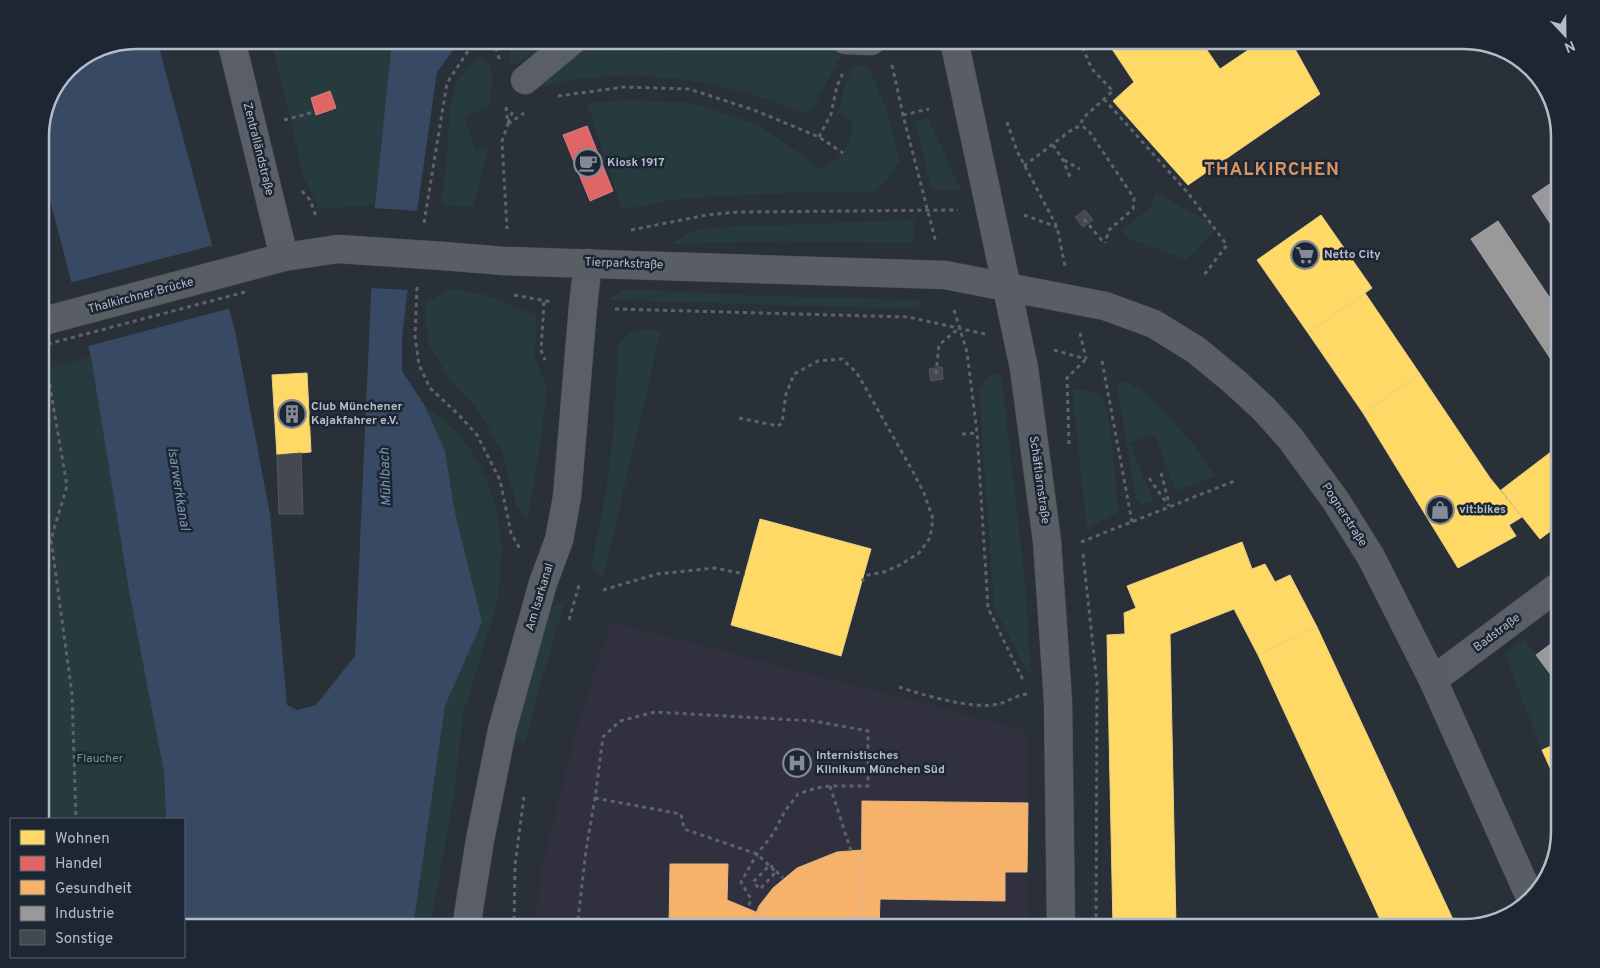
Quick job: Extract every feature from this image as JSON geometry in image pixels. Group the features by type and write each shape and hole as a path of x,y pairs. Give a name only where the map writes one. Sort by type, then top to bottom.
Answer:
{"street":[{"name":"Zentralländstraße","path":"233,49 284,258"},
{"path":"525,80 562,49"},
{"name":"Schäftlarnstraße","path":"956,49 1024,368 1047,541 1057,690 1060,919"},
{"name":"Tierparkstraße","path":"246,280 284,258 338,249 504,261 945,275 1006,287"},
{"name":"Am Isarkanal","path":"467,919 480,840 502,730 543,583 559,540 564,514 588,263"},
{"name":"Thalkirchner Brücke","path":"49,320 246,280"},
{"name":"Pognerstraße","path":"1006,287 1105,306 1154,324 1196,350 1236,383 1264,409 1290,438 1336,501 1371,557 1433,680 1528,892"},
{"name":"Badstraße","path":"1433,680 1551,592"}],"path":[{"path":"426,202 447,83 471,49"},
{"path":"496,49 501,63"},
{"path":"819,137 831,114 837,86 855,49"},
{"path":"1080,126 1083,118 1113,91 1092,69 1083,49"},
{"path":"634,230 707,215 738,212 927,209 891,59"},
{"path":"553,98 560,95 624,86 689,89 754,110 819,137 843,153"},
{"path":"505,98 508,124 502,141 507,229"},
{"path":"1104,99 1188,193 1227,245 1204,275"},
{"path":"508,124 530,108"},
{"path":"903,115 929,109"},
{"path":"281,121 314,112"},
{"path":"1024,166 1074,128 1080,126 1089,131 1134,198 1133,209 1109,230 1104,244 1084,219"},
{"path":"1052,145 1064,160 1070,177"},
{"path":"1017,152 1057,227"},
{"path":"1064,160 1080,169"},
{"path":"49,342 246,280"},
{"path":"417,292 415,336 419,364 430,388 477,435 500,480 511,533 522,553"},
{"path":"583,306 612,309 908,317 959,328"},
{"path":"936,374 939,345 959,328"},
{"path":"959,328 967,352 977,433 988,608 1030,694 1057,690"},
{"path":"739,418 778,426 782,423 786,394 794,374 818,361 842,359 857,373 924,493 933,519 930,538 919,553 884,572 868,575 862,582"},
{"path":"1102,361 1132,522"},
{"path":"49,377 67,486 51,539 72,694 76,818"},
{"path":"962,434 977,433"},
{"path":"1161,473 1169,506"},
{"path":"1149,478 1169,506"},
{"path":"1081,542 1237,480"},
{"path":"603,590 657,574 715,568 745,574"},
{"path":"899,687 946,700 981,705 998,704 1018,695"},
{"path":"577,919 603,737 620,721 655,712 814,721 868,731 868,786 830,786 798,794 785,811 773,834 756,854 741,882 751,899 748,908"},
{"path":"830,786 851,851"},
{"path":"595,798 681,814 684,829 756,854 763,860 769,866 776,872 760,889 753,882 759,877 764,871 770,865 783,878"}],"shaded area":[{"name":"Internistisches Klinikum München Süd","path":"611,622 1026,730 1028,803 1027,919 535,919 542,867 579,720"}],"green space":[{"path":"273,49 391,49 375,205 319,209 304,178"},
{"path":"509,49 543,49 510,67"},
{"path":"579,49 666,49 667,51 700,49 833,49 841,56 809,114 751,94 698,81 631,75 568,80 536,88"},
{"path":"479,55 490,63 492,77 490,106 464,117 476,152 489,147 473,206 441,205 450,108 457,81"},
{"path":"854,64 870,70 887,111 900,160 891,176 876,191 707,197 672,200 622,210 587,103 633,100 692,103 759,125 807,159 815,169 831,163 837,158 847,146 850,138 852,122 838,114 844,87"},
{"path":"928,118 961,191 931,189 915,122"},
{"path":"1156,192 1217,227 1187,260 1133,240 1127,237 1122,230 1152,206"},
{"path":"914,220 914,243 781,241 671,244 694,230"},
{"path":"452,289 485,295 536,315 535,357 547,389 540,448 527,524 516,504 503,454 473,403 452,383 428,343 425,303"},
{"path":"625,289 764,296 922,300 921,309 608,300"},
{"path":"661,330 603,578 591,567 606,493 614,425 618,346 631,331"},
{"name":"Flaucher","path":"91,357 129,591 164,773 166,818 49,818 49,368"},
{"path":"1001,373 1025,581 1031,678 994,607 979,390 989,376"},
{"path":"1127,382 1148,394 1193,444 1216,476 1176,491 1154,434 1130,443 1153,501 1141,505 1136,500 1117,384"},
{"path":"1072,389 1091,391 1101,397 1108,417 1113,452 1118,512 1087,529"},
{"path":"425,406 456,431 473,453 486,478 496,508 502,547 498,600 463,714 455,789 432,919 414,919 445,706 482,622 454,508 445,451"},
{"path":"565,601 538,693 526,743 515,741 521,708 552,606"},
{"path":"1524,640 1551,675 1551,746 1542,750 1504,653"}],"water":[{"path":"159,49 235,331 270,514 287,705 297,710 316,705 355,656 375,205 391,49 454,49 437,72 418,204 402,337 402,371 425,406 445,451 454,508 482,622 445,706 414,919 185,919 185,818 166,818 164,773 129,591 91,357 49,196 49,130 52,113 58,97 67,83 78,70 92,60 119,50"}],"pier":[{"path":"372,208 420,211 410,290 369,288"},
{"path":"214,245 231,308 85,347 69,283"}],"building: Wohnen":[{"path":"1112,49 1206,49 1220,69 1250,49 1295,49 1320,94 1188,185 1113,101 1134,82"},
{"path":"1321,215 1372,288 1308,333 1257,260"},
{"path":"1365,293 1420,374 1363,413 1308,333"},
{"name":"Club Münchener Kajakfahrer e.V.","path":"307,373 311,452 277,455 272,375"},
{"path":"1420,374 1490,478 1522,517 1509,525 1516,536 1458,568 1363,413"},
{"path":"1551,452 1551,531 1540,539 1501,490"},
{"path":"760,519 871,549 841,656 731,625"},
{"path":"1242,542 1252,569 1265,564 1275,582 1290,575 1317,627 1258,655 1234,609 1170,634 1176,919 1113,919 1107,635 1125,634 1124,613 1136,608 1127,586"},
{"path":"1317,627 1453,919 1380,919 1258,655"},
{"path":"1551,746 1551,770 1542,750"}],"building: Handel":[{"path":"330,91 336,108 316,115 311,98"},
{"name":"Kiosk 1917","path":"587,126 613,191 590,201 563,135"}],"building: Gesundheit":[{"path":"862,801 1028,803 1027,872 1005,872 1005,901 880,899 879,919 861,919"},
{"path":"862,850 861,919 754,919 759,906 773,888 797,868 837,852"},
{"path":"670,864 728,864 727,900 756,912 753,919 669,919"}],"building: Industrie":[{"path":"1551,183 1551,224 1532,196"},
{"path":"1498,221 1551,300 1551,359 1471,239"},
{"path":"1551,644 1551,675 1536,655"}],"building: Sonstige":[{"path":"1085,210 1093,220 1083,227 1075,217"},
{"path":"942,367 943,379 931,381 929,369"},
{"path":"301,453 303,514 279,514 277,455"}],"place":[{"name":"Kiosk 1917","path":"588,163"},
{"name":"Netto City","path":"1305,255"},
{"name":"Club Münchener Kajakfahrer e.V.","path":"292,414"},
{"name":"vit:bikes","path":"1440,510"},
{"name":"Internistisches Klinikum München Süd","path":"797,763"}],"district":[{"name":"THALKIRCHEN","path":"1272,170"}],"water label":[{"name":"Mühlbach","path":"386,477"},
{"name":"Isarwerkkanal","path":"178,489"}]}
